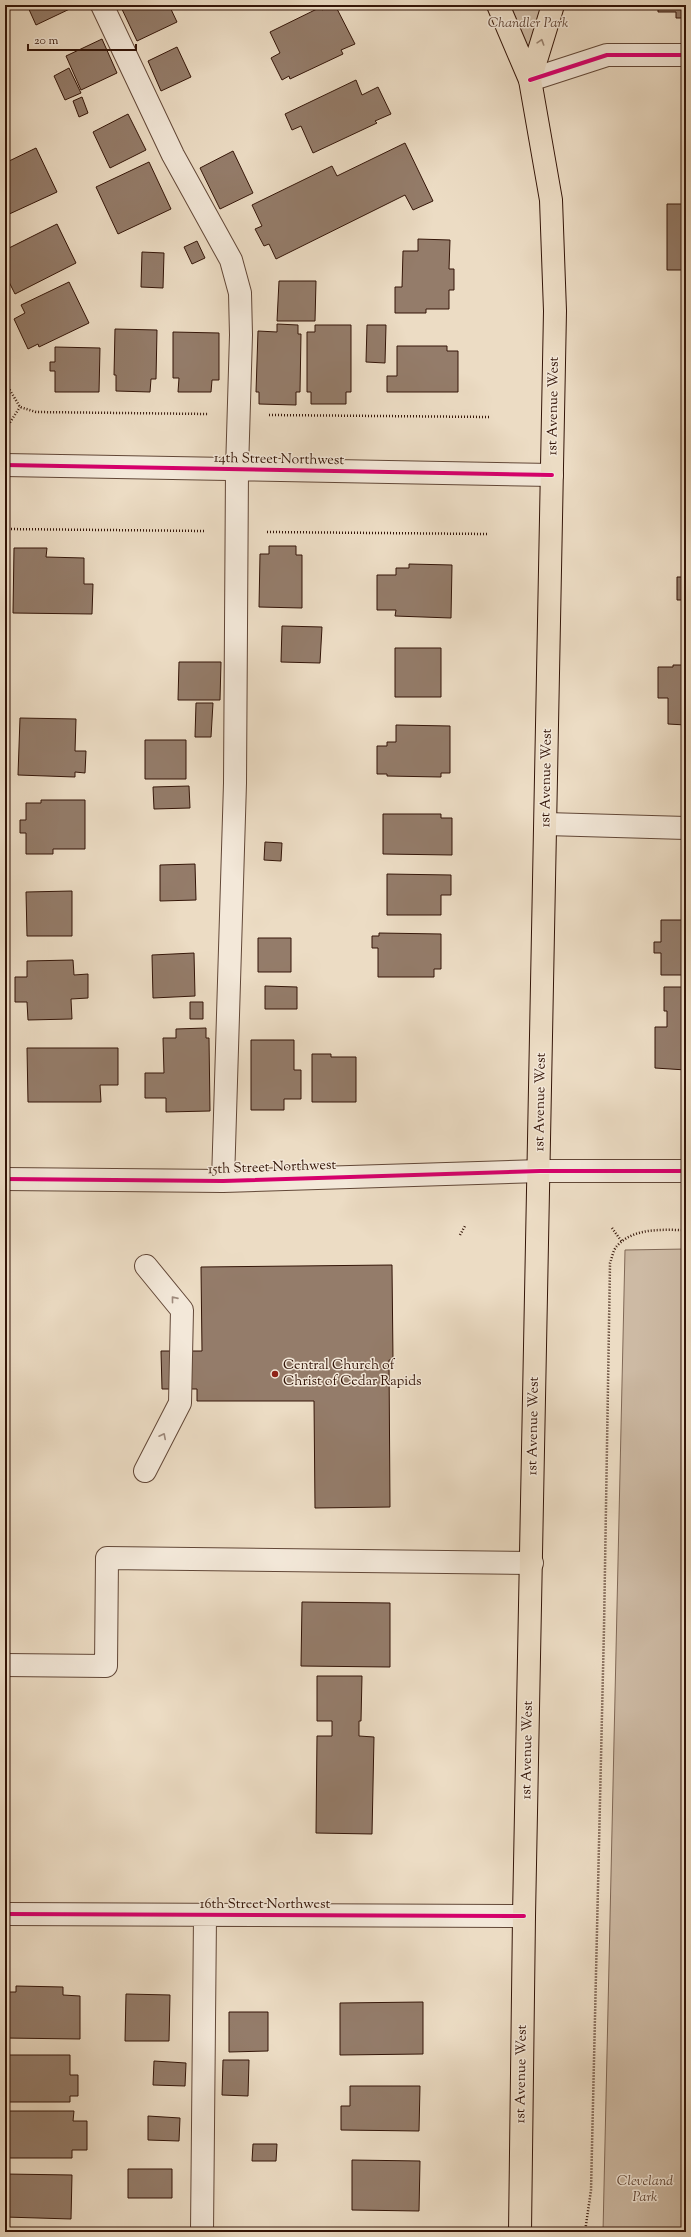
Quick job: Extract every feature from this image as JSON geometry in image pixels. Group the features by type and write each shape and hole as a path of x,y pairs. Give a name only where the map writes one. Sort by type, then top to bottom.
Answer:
{"main road":[{"name":"1st Avenue West","path":"498,5 530,80 551,200 555,311 540,1171 524,1916 520,2232"},
{"path":"530,80 553,5"}],"street":[{"path":"102,5 173,155 231,260 240,293 241,335 237,470 235,783 223,1181"},
{"path":"530,80 608,55 686,55"},
{"name":"14th Street Northwest","path":"5,465 552,474"},
{"path":"546,824 686,828"},
{"name":"15th Street Northwest","path":"5,1179 223,1181 540,1171 686,1171"},
{"path":"145,1471 180,1403 182,1310 146,1266"},
{"path":"5,1665 106,1666 107,1558 532,1563"},
{"name":"16th Street Northwest","path":"5,1914 205,1916 524,1916"},
{"path":"202,2232 205,1916"}],"path":[{"path":"5,430 20,407"},
{"path":"460,1235 465,1226"},
{"path":"612,1228 622,1242"},
{"path":"585,2232 591,2190 604,1628 610,1263 616,1247 629,1236 652,1230 686,1230"}],"green space":[{"name":"Chandler Park","path":"498,5 553,5 530,80"},
{"name":"Cleveland Park","path":"686,1249 686,2232 603,2232 625,1250"}],"building":[{"path":"27,5 76,5 76,6 36,25"},
{"path":"120,5 169,5 177,22 137,41"},
{"path":"335,5 355,44 341,50 343,54 290,79 289,76 282,80 271,58 280,53 270,32 321,7 322,10"},
{"path":"658,5 686,5 686,18 676,18 676,12 658,12"},
{"path":"102,39 117,73 81,90 66,56"},
{"path":"177,47 191,77 161,91 148,61"},
{"path":"69,68 81,93 65,100 54,76"},
{"path":"356,80 362,95 378,87 391,114 375,121 377,123 313,153 301,126 292,130 285,114"},
{"path":"82,97 88,113 79,117 73,101"},
{"path":"128,114 146,150 110,168 93,132"},
{"path":"405,143 433,201 413,210 405,195 276,259 269,244 264,246 255,229 262,226 252,205 332,166 337,176"},
{"path":"36,148 57,192 5,216 5,163"},
{"path":"233,151 253,193 220,209 200,168"},
{"path":"149,162 171,209 118,234 96,187"},
{"path":"667,204 686,204 686,270 667,270"},
{"path":"57,224 76,263 15,294 5,274 5,250"},
{"path":"418,239 450,240 449,269 454,269 454,290 449,290 449,309 426,309 426,313 395,313 395,287 402,287 403,251 418,251"},
{"path":"197,241 205,258 192,264 184,247"},
{"path":"142,252 164,253 163,288 141,287"},
{"path":"279,281 316,281 315,321 277,321"},
{"path":"69,282 89,323 39,347 38,344 28,349 14,319 25,313 21,305"},
{"path":"277,324 298,325 298,334 301,334 300,392 296,392 296,405 259,404 259,392 256,392 258,331 277,332"},
{"path":"315,325 351,325 351,392 346,392 346,404 311,404 311,392 307,392 307,332 315,332"},
{"path":"367,325 386,325 385,363 366,362"},
{"path":"115,329 157,330 156,379 151,379 150,392 116,391 116,375 114,375"},
{"path":"173,332 219,333 219,380 212,380 211,392 178,392 179,378 173,378"},
{"path":"397,346 447,346 447,351 458,351 458,392 387,392 387,376 397,376"},
{"path":"55,347 100,348 99,392 55,392 55,371 50,371 50,362 55,362"},
{"path":"269,546 296,546 296,555 302,555 302,608 259,607 260,554 269,554"},
{"path":"14,548 47,548 46,557 84,558 84,584 93,584 92,614 13,613"},
{"path":"409,564 452,565 451,618 395,616 396,610 377,610 377,575 396,575 396,568 409,568"},
{"path":"677,577 686,577 686,600 677,600"},
{"path":"282,626 322,627 320,663 281,662"},
{"path":"395,648 441,648 441,697 395,697"},
{"path":"179,662 221,662 220,700 178,700"},
{"path":"673,665 686,665 686,725 668,724 668,698 658,698 658,667 673,667"},
{"path":"196,703 213,703 211,737 195,737"},
{"path":"20,718 76,719 75,751 86,751 85,773 75,772 75,777 18,775"},
{"path":"396,725 450,726 450,773 441,773 441,777 387,776 387,774 377,774 377,746 387,746 387,742 396,742"},
{"path":"145,740 186,740 186,779 145,779"},
{"path":"189,786 190,808 154,809 153,787"},
{"path":"41,800 85,800 85,849 53,849 53,854 26,854 26,833 20,833 20,820 26,820 26,803 41,803"},
{"path":"383,814 441,814 441,818 452,818 452,855 383,854"},
{"path":"265,842 282,843 281,861 264,860"},
{"path":"195,864 196,900 160,901 160,865"},
{"path":"387,874 451,875 451,895 441,895 441,915 387,915"},
{"path":"72,891 72,936 27,936 26,892"},
{"path":"661,920 686,920 686,975 661,975 661,953 654,953 654,942 661,942"},
{"path":"379,933 441,934 441,969 434,969 434,977 378,977 378,948 372,948 372,936 379,936"},
{"path":"258,938 291,938 291,972 258,972"},
{"path":"194,953 195,996 153,998 152,955"},
{"path":"73,960 74,975 88,974 88,998 71,999 72,1019 28,1020 27,1002 15,1002 15,977 27,977 27,961"},
{"path":"265,986 297,987 297,1009 265,1009"},
{"path":"664,987 686,987 686,1070 655,1068 655,1027 667,1027 667,1011 664,1011"},
{"path":"190,1002 203,1002 203,1019 190,1019"},
{"path":"206,1028 206,1038 209,1038 210,1111 166,1112 166,1098 145,1098 145,1073 164,1073 163,1038 176,1038 176,1029"},
{"path":"251,1040 294,1040 294,1070 301,1070 301,1099 284,1099 284,1110 251,1110"},
{"path":"27,1048 118,1048 118,1085 100,1085 101,1102 28,1102"},
{"path":"312,1054 331,1054 331,1057 356,1057 356,1102 312,1102"},
{"name":"Central Church of Christ of Cedar Rapids","path":"392,1265 393,1360 389,1360 390,1507 315,1508 314,1401 197,1401 197,1389 162,1389 161,1351 202,1351 201,1267"},
{"path":"302,1602 390,1603 390,1667 301,1666"},
{"path":"317,1676 362,1676 361,1721 359,1721 359,1736 374,1737 372,1834 316,1833 317,1736 332,1736 332,1721 317,1721"},
{"path":"16,1986 63,1987 63,1995 80,1996 80,2039 5,2038 5,1992 16,1992"},
{"path":"126,1994 170,1995 169,2041 125,2041"},
{"path":"423,2002 423,2054 340,2055 340,2003"},
{"path":"229,2012 268,2012 268,2051 229,2052"},
{"path":"9,2055 70,2055 70,2075 78,2075 78,2096 70,2096 70,2102 5,2102 5,2059 8,2059"},
{"path":"223,2060 249,2060 248,2096 222,2095"},
{"path":"154,2061 186,2063 185,2086 153,2085"},
{"path":"350,2086 420,2086 419,2131 341,2130 341,2106 350,2106"},
{"path":"5,2111 74,2111 73,2121 87,2121 87,2150 72,2150 72,2158 5,2158"},
{"path":"148,2116 180,2118 179,2141 148,2140"},
{"path":"253,2144 277,2144 276,2161 252,2161"},
{"path":"352,2160 420,2161 419,2211 352,2210"},
{"path":"128,2169 172,2169 172,2198 128,2198"},
{"path":"5,2174 72,2175 71,2219 5,2217"},
{"path":"250,2229 289,2229 289,2232 250,2232"}],"cycle path":[{"path":"530,80 607,55 686,55"},
{"path":"5,465 552,475"},
{"path":"5,1179 223,1181 540,1171 686,1171"},
{"path":"5,1914 524,1916"}],"place":[{"name":"Central Church of Christ of Cedar Rapids","path":"275,1374"}]}
